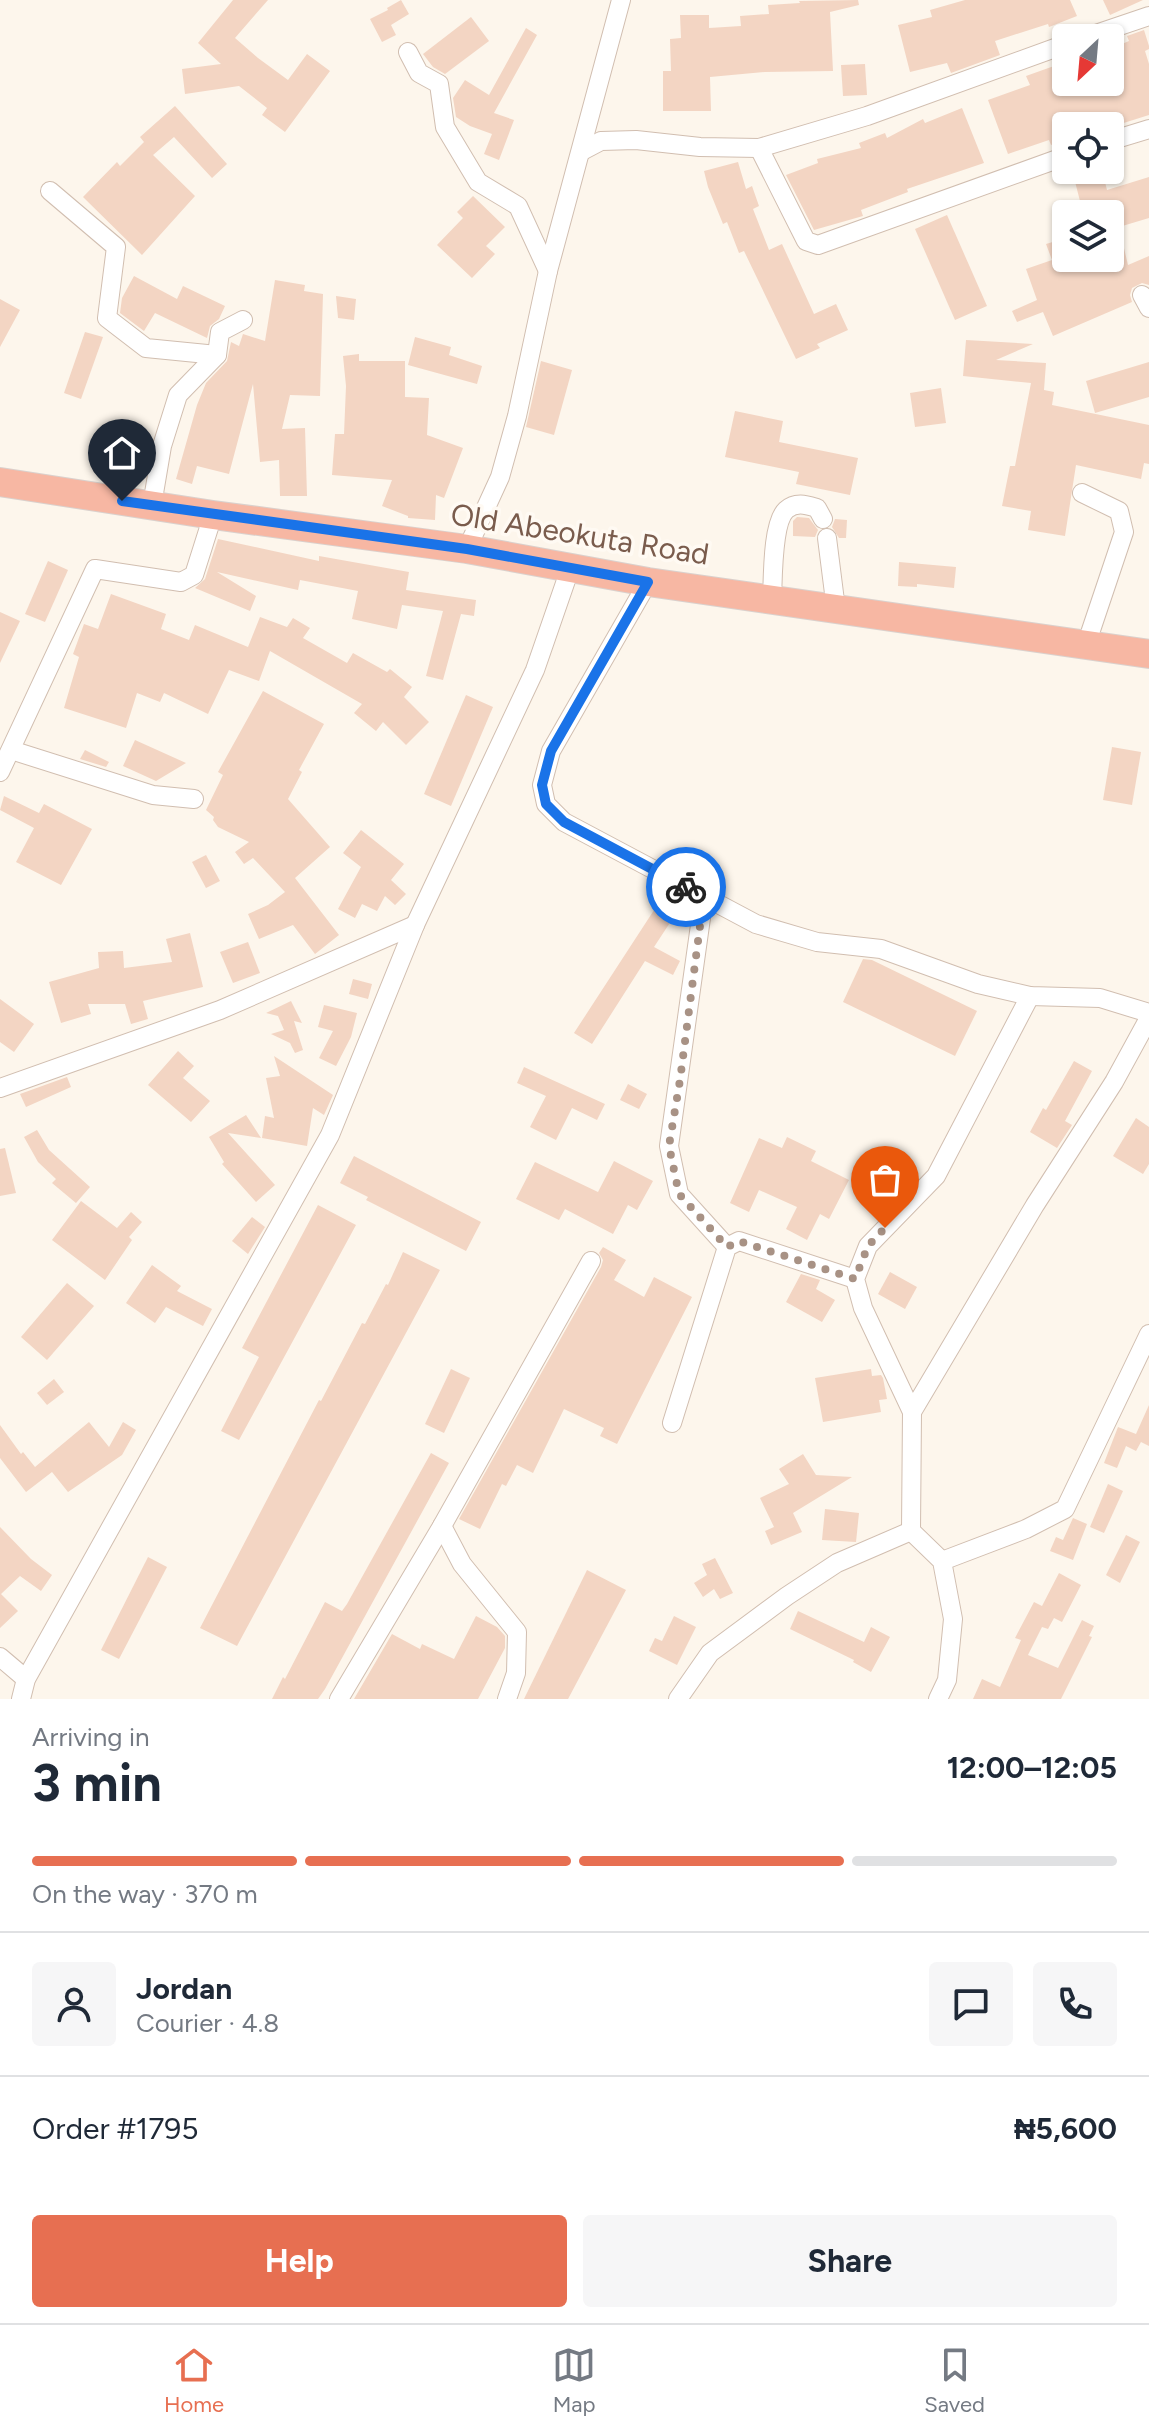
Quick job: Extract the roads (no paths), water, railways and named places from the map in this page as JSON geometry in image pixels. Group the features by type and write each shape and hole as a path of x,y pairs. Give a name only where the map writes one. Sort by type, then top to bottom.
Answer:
{"highway":[{"name":"Old Abeokuta Road","path":"0,482 213,515 467,549 648,582 1149,654"}],"street":[{"path":"467,549 500,477 517,416 548,271 621,0"},
{"path":"1124,24 1149,16"},
{"path":"582,151 601,141 636,140 700,147 759,148 867,116 1052,49"},
{"path":"408,52 419,73 439,84 445,127 478,182 518,206 548,271"},
{"path":"1124,137 1149,129"},
{"path":"759,148 806,241 818,245 1052,161"},
{"path":"50,191 116,247 107,318 146,348 217,355"},
{"path":"152,505 162,446 178,395 217,355 220,332 243,320"},
{"path":"1082,493 1119,511 1124,532 1086,645"},
{"path":"772,600 779,523 785,511 794,505 805,504 817,508 823,519"},
{"path":"0,772 95,569 181,582 194,575 213,515"},
{"path":"827,538 836,609"},
{"path":"21,1699 26,1679 330,1135 415,925 535,670 571,566"},
{"path":"648,582 551,751 542,785 546,804 564,822 756,924 817,942 881,949 978,984 1030,996 1100,998 1149,1015 1114,1082 1035,1205 912,1412"},
{"path":"11,750 153,795 194,799"},
{"path":"686,887 701,918 669,1146 679,1194 727,1247"},
{"path":"0,1088 220,1010 415,925"},
{"path":"938,1699 947,1680 953,1619 942,1561 911,1531 912,1412 863,1308 855,1279 868,1246 936,1176 1030,996"},
{"path":"672,1423 727,1247 739,1241 855,1279"},
{"path":"339,1699 442,1526 591,1261"},
{"path":"942,1561 1026,1529 1065,1509 1149,1334"},
{"path":"442,1526 462,1564 517,1632 516,1673 507,1699"},
{"path":"678,1699 710,1653 787,1596 837,1563 911,1531"},
{"path":"0,1657 26,1679"}]}
